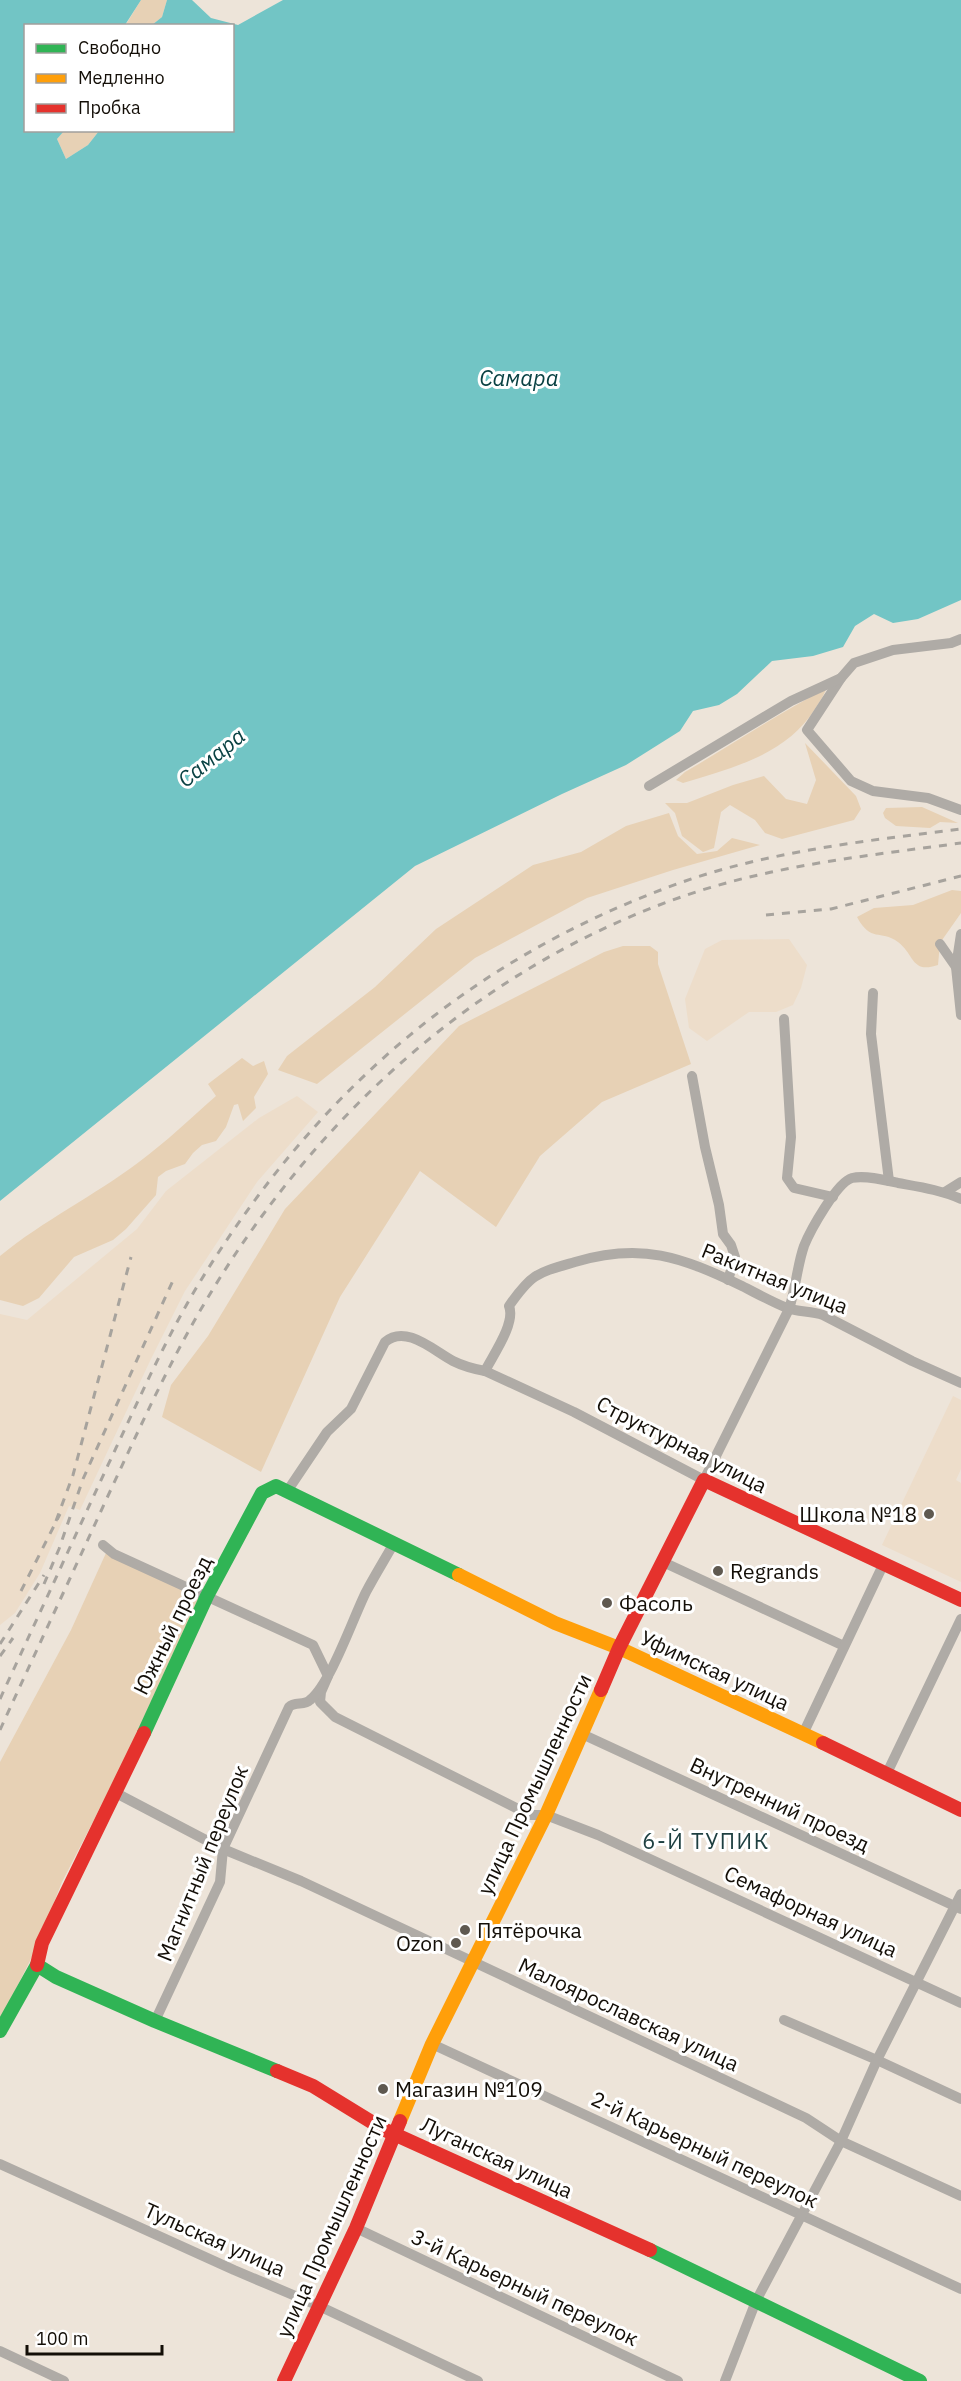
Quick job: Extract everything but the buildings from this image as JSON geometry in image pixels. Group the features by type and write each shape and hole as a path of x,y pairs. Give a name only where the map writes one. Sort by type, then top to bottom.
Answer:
{"street":[{"path":"961,639 951,643 893,650 854,663 841,678 807,730 851,781 873,791 928,798 961,810"},
{"path":"649,786 791,701 841,678"},
{"path":"961,934 956,967 961,1015"},
{"path":"940,944 956,967"},
{"path":"873,993 871,1034 889,1181 945,1192 961,1199"},
{"path":"784,1019 791,1137 787,1178 794,1188 833,1197"},
{"path":"692,1076 723,1234 731,1245 735,1257 728,1280"},
{"name":"улица Промышленности","path":"284,2381 356,2228 432,2044 546,1815 620,1648 789,1309 804,1245 840,1186 851,1178 889,1181"},
{"path":"945,1192 961,1182"},
{"name":"Ракитная улица","path":"485,1371 508,1327 512,1313 509,1306 525,1283 536,1274 550,1269 613,1252 649,1253 691,1264 789,1309 823,1315 912,1361 961,1383"},
{"name":"Структурная улица","path":"288,1490 327,1432 351,1409 385,1342 399,1335 433,1347 452,1360 485,1371 574,1412 704,1480 961,1600"},
{"name":"Южный проезд","path":"0,2031 37,1965 42,1943 116,1793 207,1596 262,1493 276,1486 288,1490"},
{"name":"Уфимская улица","path":"288,1490 555,1623 620,1648 961,1810"},
{"name":"Магнитный переулок","path":"155,2021 220,1882 223,1849 289,1707 294,1703 311,1700 328,1676 367,1592 394,1543"},
{"path":"103,1545 114,1554 313,1645 328,1676"},
{"path":"663,1562 844,1646"},
{"path":"803,1734 883,1565"},
{"path":"886,1773 961,1619"},
{"name":"Семафорная улица","path":"328,1676 321,1692 320,1702 335,1717 530,1815 546,1815 598,1835 961,2003"},
{"name":"Внутренний проезд","path":"582,1734 958,1907"},
{"name":"Малоярославская улица","path":"116,1793 223,1849 301,1881 806,2118 841,2140 961,2196"},
{"path":"724,2381 756,2301 841,2140 916,1981 958,1907 961,1894"},
{"name":"Луганская улица","path":"37,1965 56,1977 155,2021 313,2086 361,2117 756,2301 920,2381"},
{"path":"784,2020 961,2099"},
{"name":"2-й Карьерный переулок","path":"432,2044 961,2289"},
{"name":"Тульская улица","path":"0,2164 319,2306 478,2381"},
{"name":"3-й Карьерный переулок","path":"356,2228 678,2381"},
{"path":"0,2351 64,2381"}],"shaded area":[{"path":"141,0 167,0 162,17 153,24 126,24"},
{"path":"63,132 98,132 88,145 66,159 57,139"},
{"path":"826,689 803,725 773,749 720,772 683,783 676,780 685,772"},
{"path":"805,743 856,796 861,809 854,820 782,839 765,833 755,820 730,805 721,812 714,848 703,852 682,836 675,813 665,803 687,803 764,776 786,799 807,804 816,780"},
{"path":"922,807 958,823 940,822 930,828 896,826 885,818 883,813 886,808"},
{"path":"669,813 678,836 697,854 717,851 732,838 760,845 587,898 475,958 317,1084 278,1070 287,1056 375,987 436,929 533,865 581,852 626,826"},
{"path":"952,890 961,891 961,913 940,943 938,965 923,967 918,965 898,942 886,936 871,933 857,917 874,908 913,905"},
{"path":"789,939 807,965 801,988 793,1005 776,1012 749,1012 707,1041 689,1028 685,999 705,949 722,940"},
{"path":"623,946 650,946 658,952 658,964 691,1064 602,1102 540,1156 496,1227 420,1171 340,1297 261,1472 162,1417 171,1385 208,1336 285,1209 459,1026 604,952"},
{"path":"242,1058 253,1066 264,1061 268,1074 254,1097 256,1108 243,1121 238,1104 234,1105 226,1127 216,1141 202,1145 185,1164 166,1171 158,1177 156,1195 126,1229 113,1240 74,1257 39,1298 23,1306 0,1300 0,1256 122,1174 159,1146 216,1096 208,1084"},
{"path":"297,1096 318,1112 257,1182 185,1291 80,1510 69,1506 40,1573 15,1613 0,1625 0,1314 27,1320 137,1229 166,1191 259,1118"},
{"name":"Школа №18","path":"953,1396 961,1400 961,1469 956,1480 961,1483 961,1582 882,1545"},
{"path":"106,1553 199,1597 120,1769 62,1882 34,1953 0,2020 0,1762 71,1630"}],"water":[{"name":"Самара","path":"0,0 141,0 126,24 24,24 24,132 63,132 57,139 66,159 88,145 98,132 234,132 234,24 153,24 162,17 167,0 192,0 211,18 238,25 283,0 961,0 961,600 918,619 893,623 874,614 855,626 843,647 813,656 772,661 737,694 719,705 693,711 680,731 626,765 415,866 0,1201"}],"railway":[{"path":"0,1699 150,1376 195,1290 242,1219 292,1153 347,1092 407,1038 471,989 540,946 614,909 694,878 759,860 860,842 961,829"},
{"path":"0,1730 179,1348 207,1299 252,1230 301,1166 356,1105 416,1050 480,1000 549,957 622,920 699,891 763,874 862,856 961,843"},
{"path":"766,915 831,909 961,876"},
{"path":"56,1521 73,1475 131,1257"},
{"path":"44,1584 59,1549 83,1479 175,1276"},
{"path":"21,1591 60,1514"},
{"path":"0,1644 44,1575"},
{"path":"0,1656 13,1638"}],"traffic: fast":[{"path":"144,1733 207,1596 262,1493 276,1486 459,1575"},
{"path":"0,2031 37,1965 56,1977 155,2021 277,2071"},
{"path":"650,2250 920,2381"}],"traffic: slow":[{"path":"459,1575 555,1623 619,1648 823,1743"},
{"path":"400,2121 432,2044 546,1815 601,1690"}],"traffic: jam":[{"path":"601,1690 619,1648 704,1480 961,1600"},
{"path":"37,1965 42,1943 144,1733"},
{"path":"823,1743 961,1810"},
{"path":"277,2071 313,2086 383,2129 650,2250"},
{"path":"284,2381 356,2228 400,2121"}],"place":[{"name":"Школа №18","path":"929,1514"},
{"name":"Regrands","path":"718,1571"},
{"name":"Фасоль","path":"607,1603"},
{"name":"Пятёрочка","path":"465,1930"},
{"name":"Ozon","path":"456,1943"},
{"name":"Магазин №109","path":"383,2089"}],"district":[{"name":"6-Й ТУПИК","path":"706,1840"}]}
